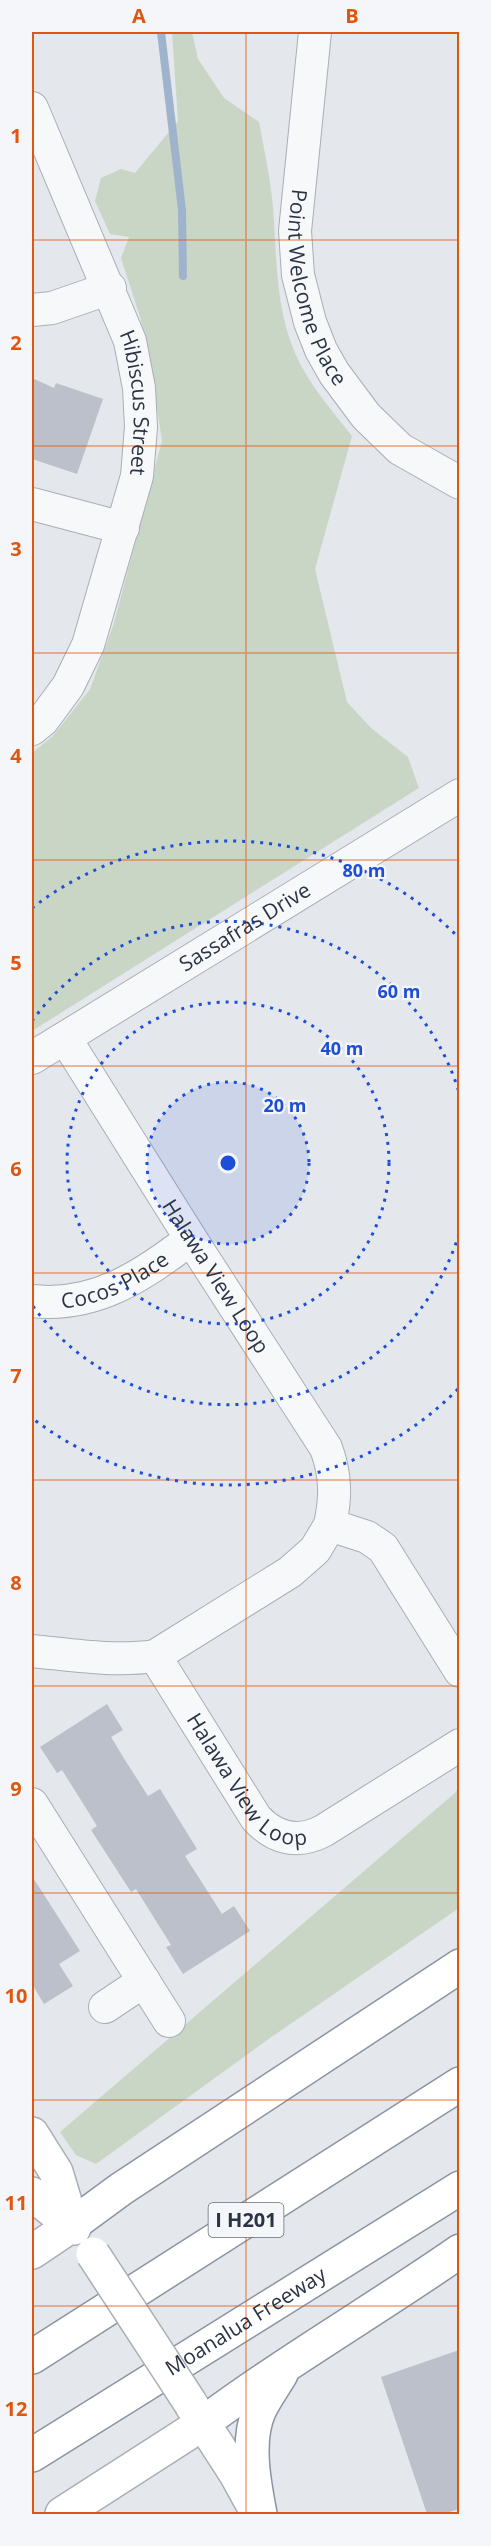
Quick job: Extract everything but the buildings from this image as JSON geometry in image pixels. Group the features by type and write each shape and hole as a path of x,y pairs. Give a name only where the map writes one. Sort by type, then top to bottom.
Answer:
{"main road":[{"path":"32,2252 121,2189 459,1966"},
{"name":"I H201","path":"32,2357 459,2084"},
{"path":"32,2134 56,2172 72,2225"},
{"name":"Moanalua Freeway","path":"32,2455 459,2188"},
{"path":"32,2194 72,2225 93,2254 236,2474 259,2514"},
{"path":"62,2514 197,2414 287,2364 398,2294 459,2251"},
{"path":"259,2514 252,2469 258,2412 287,2364"}],"street":[{"name":"Point Welcome Place","path":"315,32 295,231 298,275 310,322 321,350 334,373 366,416 400,449 459,483"},
{"name":"Hibiscus Street","path":"32,108 110,288 130,341 139,388 141,427 137,476 88,645 68,686 43,720 32,729"},
{"path":"32,310 52,308 110,288"},
{"path":"32,504 123,528"},
{"name":"Sassafras Drive","path":"32,1058 459,795"},
{"name":"Halawa View Loop","path":"32,1651 110,1659 155,1656 290,1572 315,1550 330,1525 335,1496 335,1480 326,1448 65,1038"},
{"name":"Cocos Place","path":"32,1301 65,1303 104,1293 122,1284 191,1239"},
{"path":"330,1525 368,1537 383,1548 459,1671"},
{"name":"Halawa View Loop","path":"155,1656 256,1818 273,1833 283,1837 304,1839 323,1831 459,1744"},
{"path":"32,1803 169,2021"},
{"path":"105,2007 144,1981"}],"green space":[{"path":"172,32 192,32 198,59 224,98 259,122 272,197 280,300 288,335 307,376 352,436 315,569 347,702 371,728 408,757 419,788 32,1031 32,753 53,736 90,689 114,623 162,441 151,368 140,317 121,258 129,237 110,234 95,201 101,178 121,169 135,173 178,121"},
{"path":"459,1785 459,1908 270,2038 96,2164 76,2155 60,2132 456,1792"}],"waterway":[{"path":"161,32 182,210 183,276"}]}
